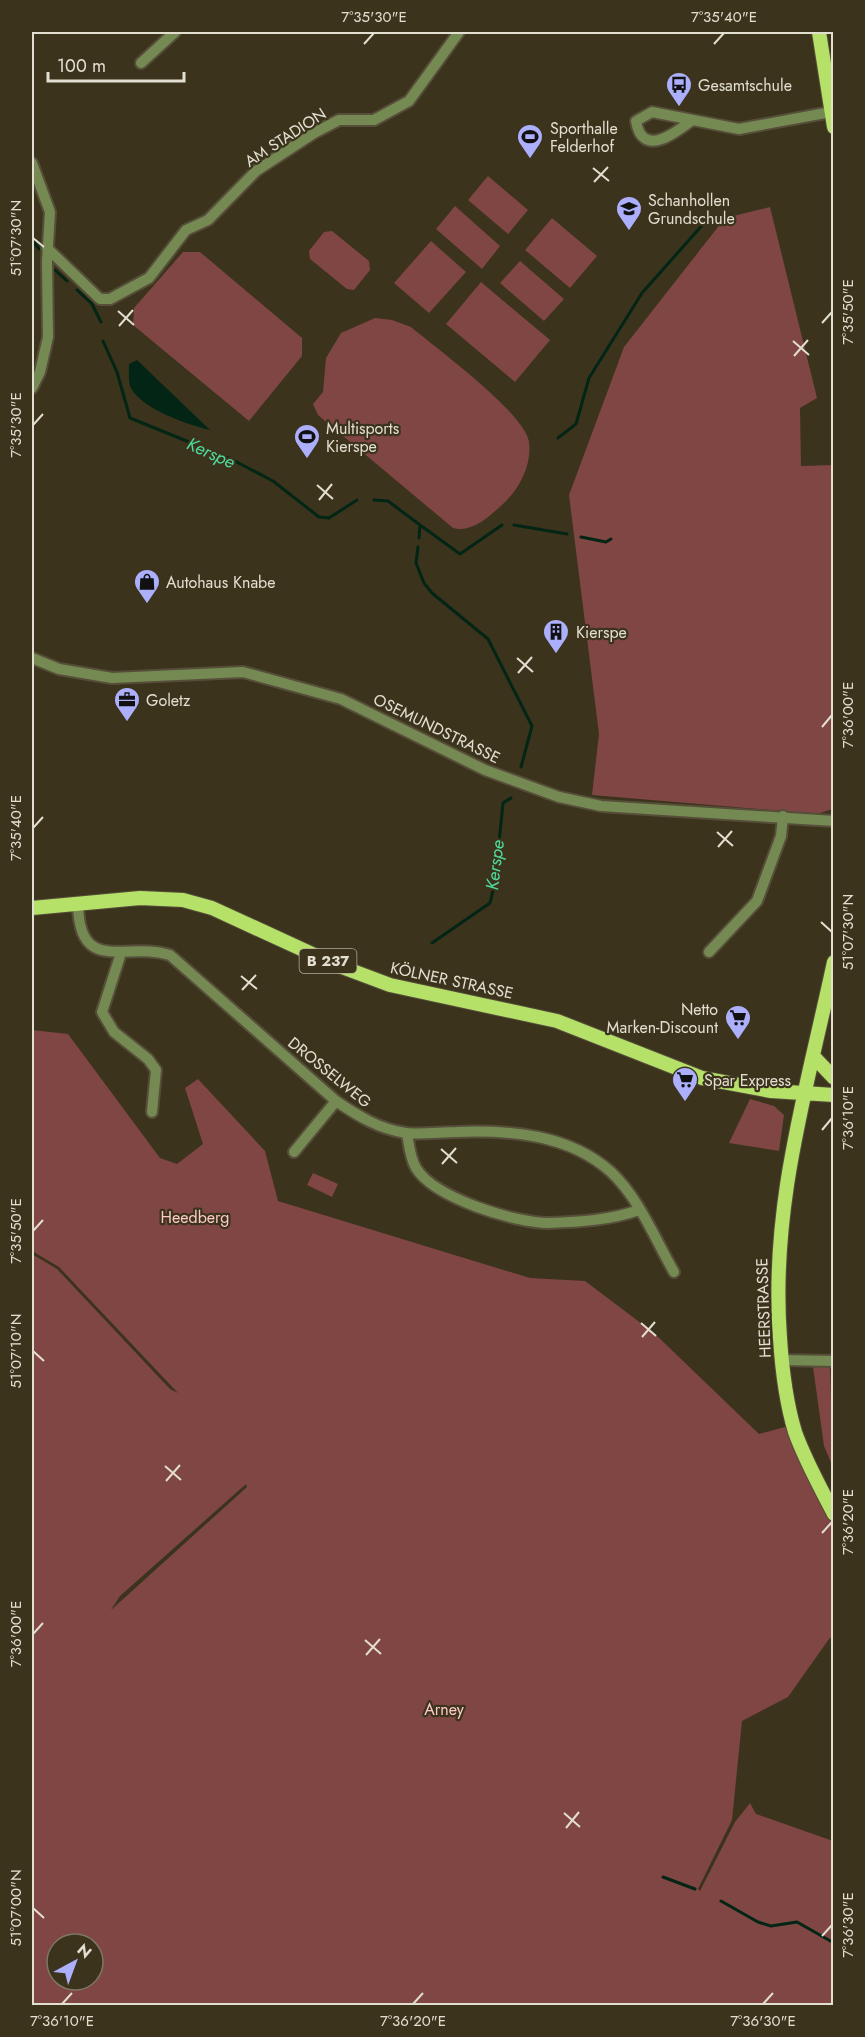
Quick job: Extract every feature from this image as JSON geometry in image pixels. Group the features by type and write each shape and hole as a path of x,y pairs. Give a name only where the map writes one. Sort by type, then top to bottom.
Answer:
{"main road":[{"path":"819,32 834,127"},
{"name":"KÖLNER STRASSE","path":"32,908 140,898 183,900 212,908 334,964 390,985 557,1021 702,1078 733,1085 834,1095"},
{"name":"HEERSTRASSE","path":"834,962 788,1169 780,1228 777,1300 781,1360 795,1431 834,1514"},
{"path":"813,1056 834,1078"}],"street":[{"path":"141,63 175,32"},
{"name":"AM STADION","path":"48,248 100,299 110,299 149,278 186,230 208,220 256,171 339,120 374,120 409,101 459,32"},
{"path":"691,121 739,129 831,112"},
{"path":"32,163 50,212 48,337 40,372 32,388"},
{"name":"OSEMUNDSTRASSE","path":"32,658 59,669 111,678 243,672 341,699 393,722 485,770 559,797 601,806 834,821"},
{"path":"709,952 758,901 781,836 783,816"},
{"name":"DROSSELWEG","path":"78,904 80,930 87,942 99,951 159,952 170,955 336,1101 364,1120 407,1133 471,1131 537,1135 584,1152 611,1172 639,1210 674,1272"},
{"path":"121,952 102,1012 114,1032 148,1059 156,1070 152,1112"},
{"path":"294,1152 336,1101"},
{"path":"407,1133 416,1169 433,1187 472,1206 546,1223 616,1218 639,1210"},
{"path":"781,1360 834,1361"}],"green space":[{"path":"488,176 528,210 508,234 468,200"},
{"path":"455,206 500,246 482,269 436,229"},
{"path":"770,207 817,398 800,408 801,466 833,465 833,809 817,814 592,795 599,734 569,495 624,347 725,218"},
{"path":"552,218 597,256 570,288 525,250"},
{"path":"332,231 369,261 370,270 354,290 347,289 310,259 309,251 324,232"},
{"path":"431,241 466,272 429,313 394,283"},
{"path":"183,252 200,252 302,338 302,356 249,421 133,325 134,308"},
{"path":"520,261 564,299 544,321 500,283"},
{"path":"481,282 550,340 515,382 446,324"},
{"path":"375,318 392,320 411,327 496,398 524,430 529,442 529,459 520,483 504,503 474,526 453,528 318,415 313,404 323,392 326,358 341,333"},
{"name":"Arney","path":"32,1030 68,1034 160,1158 177,1164 203,1144 185,1088 198,1079 265,1151 278,1201 530,1278 585,1281 654,1333 759,1434 785,1427 834,1523 833,1636 788,1697 742,1721 732,1820 698,1889 700,1891 735,1822 750,1803 756,1814 833,1841 833,2005 32,2006 32,1254 57,1269 170,1389 178,1393 59,1267 32,1251","holes":["246,1484 247,1487 111,1610 120,1596"]},
{"path":"750,1099 774,1106 784,1115 779,1151 729,1143"},
{"path":"313,1173 338,1184 332,1197 307,1185"},
{"path":"813,1367 830,1367 833,1467 824,1446"}],"shaded area":[{"path":"137,360 210,430 166,415 137,396 130,386 129,364"}],"waterway":[{"path":"558,438 576,424 589,378 642,293 705,222"},
{"name":"Kerspe","path":"32,240 39,249"},
{"name":"Kerspe","path":"55,270 67,281"},
{"name":"Kerspe","path":"77,290 92,304 101,322"},
{"name":"Kerspe","path":"103,341 117,372 130,418 231,459 273,481 319,517 329,518 357,500"},
{"name":"Kerspe","path":"374,500 388,501 420,525 419,538"},
{"path":"420,525 460,554 502,525"},
{"path":"514,525 567,534"},
{"path":"581,537 606,542 611,539"},
{"name":"Kerspe","path":"418,547 416,563 424,583 432,593 488,639 532,726 521,767"},
{"name":"Kerspe","path":"432,943 490,903 495,882 503,803 511,798"},
{"path":"663,1877 695,1889"},
{"path":"721,1901 758,1922 771,1926 797,1922 834,1943"}],"place":[{"name":"Gesamtschule","path":"679,108"},
{"name":"Sporthalle Felderhof","path":"530,160"},
{"name":"Schanhollen Grundschule","path":"629,232"},
{"name":"Multisports Kierspe","path":"307,460"},
{"name":"Autohaus Knabe","path":"147,605"},
{"name":"Kierspe","path":"556,655"},
{"name":"Goletz","path":"127,723"},
{"name":"Netto Marken-Discount","path":"738,1041"},
{"name":"Spar Express","path":"685,1103"}],"park label":[{"name":"Heedberg","path":"195,1217"}]}
